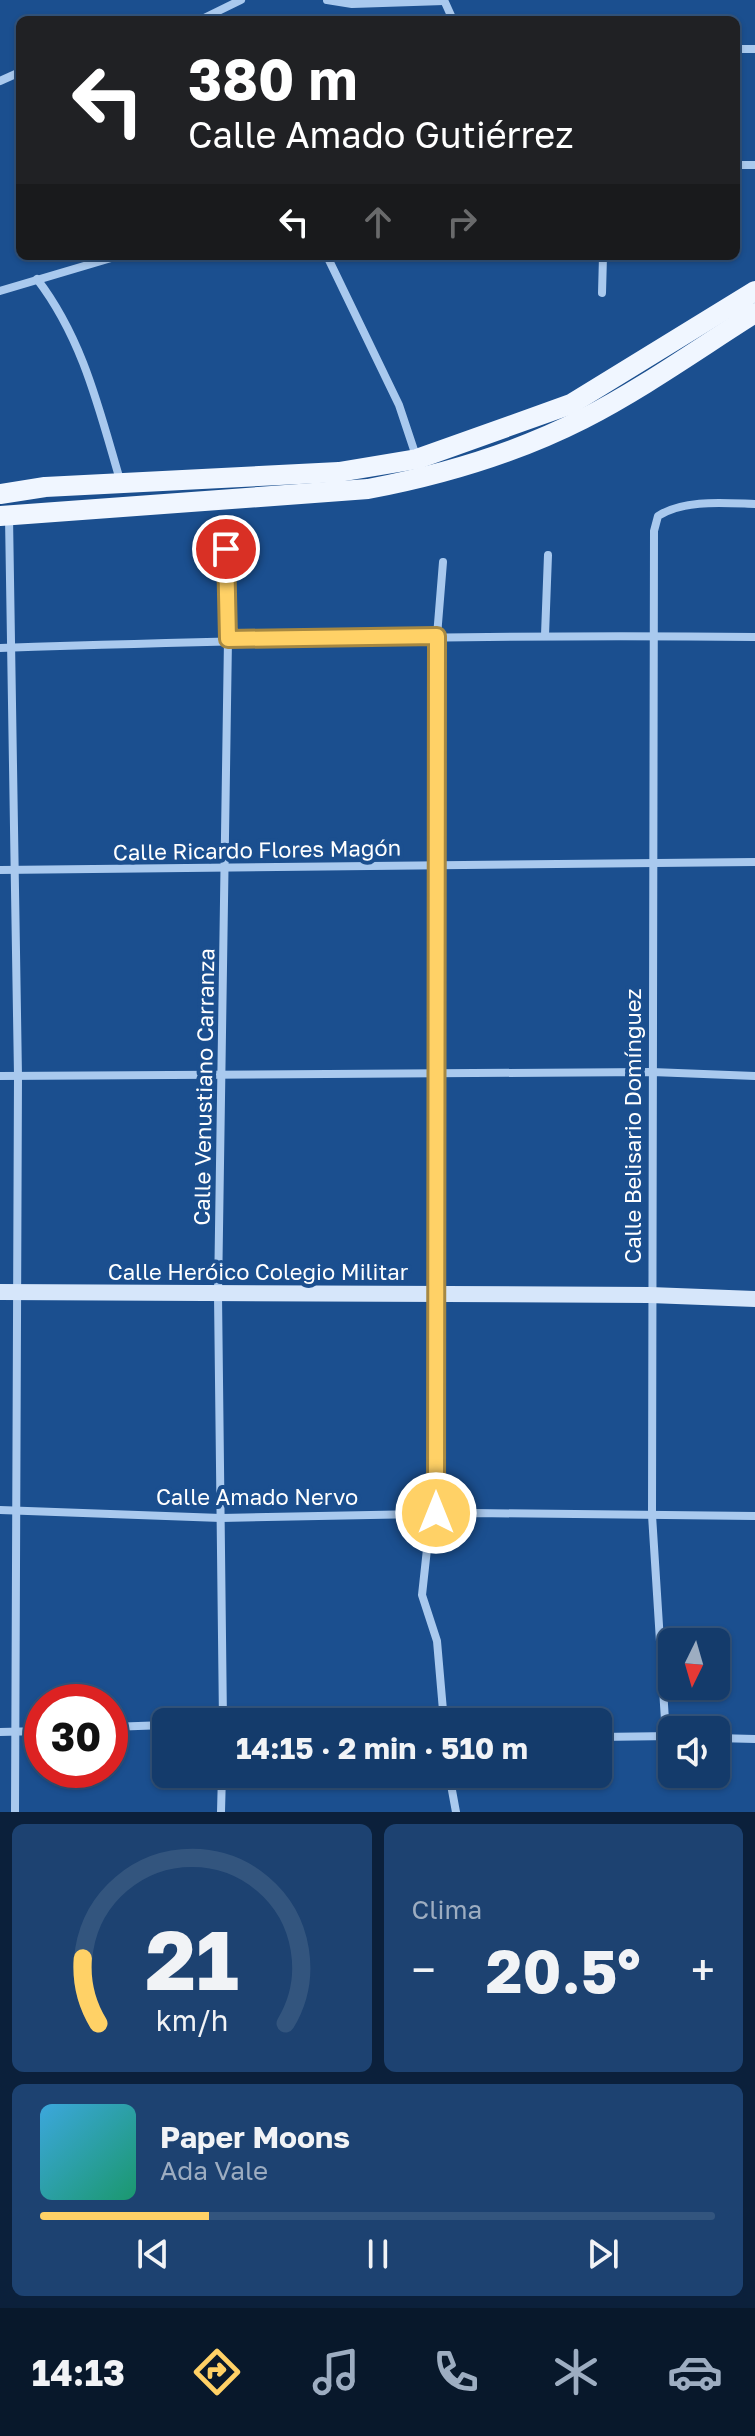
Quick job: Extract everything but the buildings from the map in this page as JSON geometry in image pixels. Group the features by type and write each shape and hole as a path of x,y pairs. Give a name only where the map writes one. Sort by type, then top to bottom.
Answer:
{"main road":[{"path":"5,515 368,489 571,404 755,291"},
{"path":"0,494 45,487 418,468 534,441 584,418 755,313"},
{"name":"Calle Heróico Colegio Militar","path":"8,1292 650,1295 755,1299"}],"street":[{"path":"208,16 241,0"},
{"path":"327,0 352,4 444,1"},
{"path":"0,291 104,260"},
{"path":"329,260 399,405 418,468"},
{"path":"602,293 603,260"},
{"path":"37,279 57,305 81,353 122,485"},
{"name":"Calle Belisario Domínguez","path":"667,1716 652,1515 650,1295 654,531 658,516 696,505 755,504"},
{"path":"5,515 14,648 18,1076 8,1292 19,1510 15,1812"},
{"name":"Calle Venustiano Carranza","path":"221,1708 218,1295 228,639 226,549"},
{"path":"545,635 548,555"},
{"path":"443,562 437,636 435,866 436,1513 428,1539 422,1595 439,1655 443,1708"},
{"path":"0,648 228,639 545,635 755,637"},
{"name":"Calle Ricardo Flores Magón","path":"0,870 755,862"},
{"path":"0,1076 652,1072 755,1076"},
{"name":"Calle Amado Nervo","path":"0,1510 221,1518 436,1513 755,1516"},
{"path":"128,1726 152,1726"},
{"path":"0,1732 24,1732"},
{"path":"612,1737 658,1736"},
{"path":"730,1738 755,1739"},
{"path":"221,1812 222,1788"},
{"path":"452,1788 456,1812"}],"route":[{"path":"226,549 228,639 437,636 434,1044 436,1513"}]}
